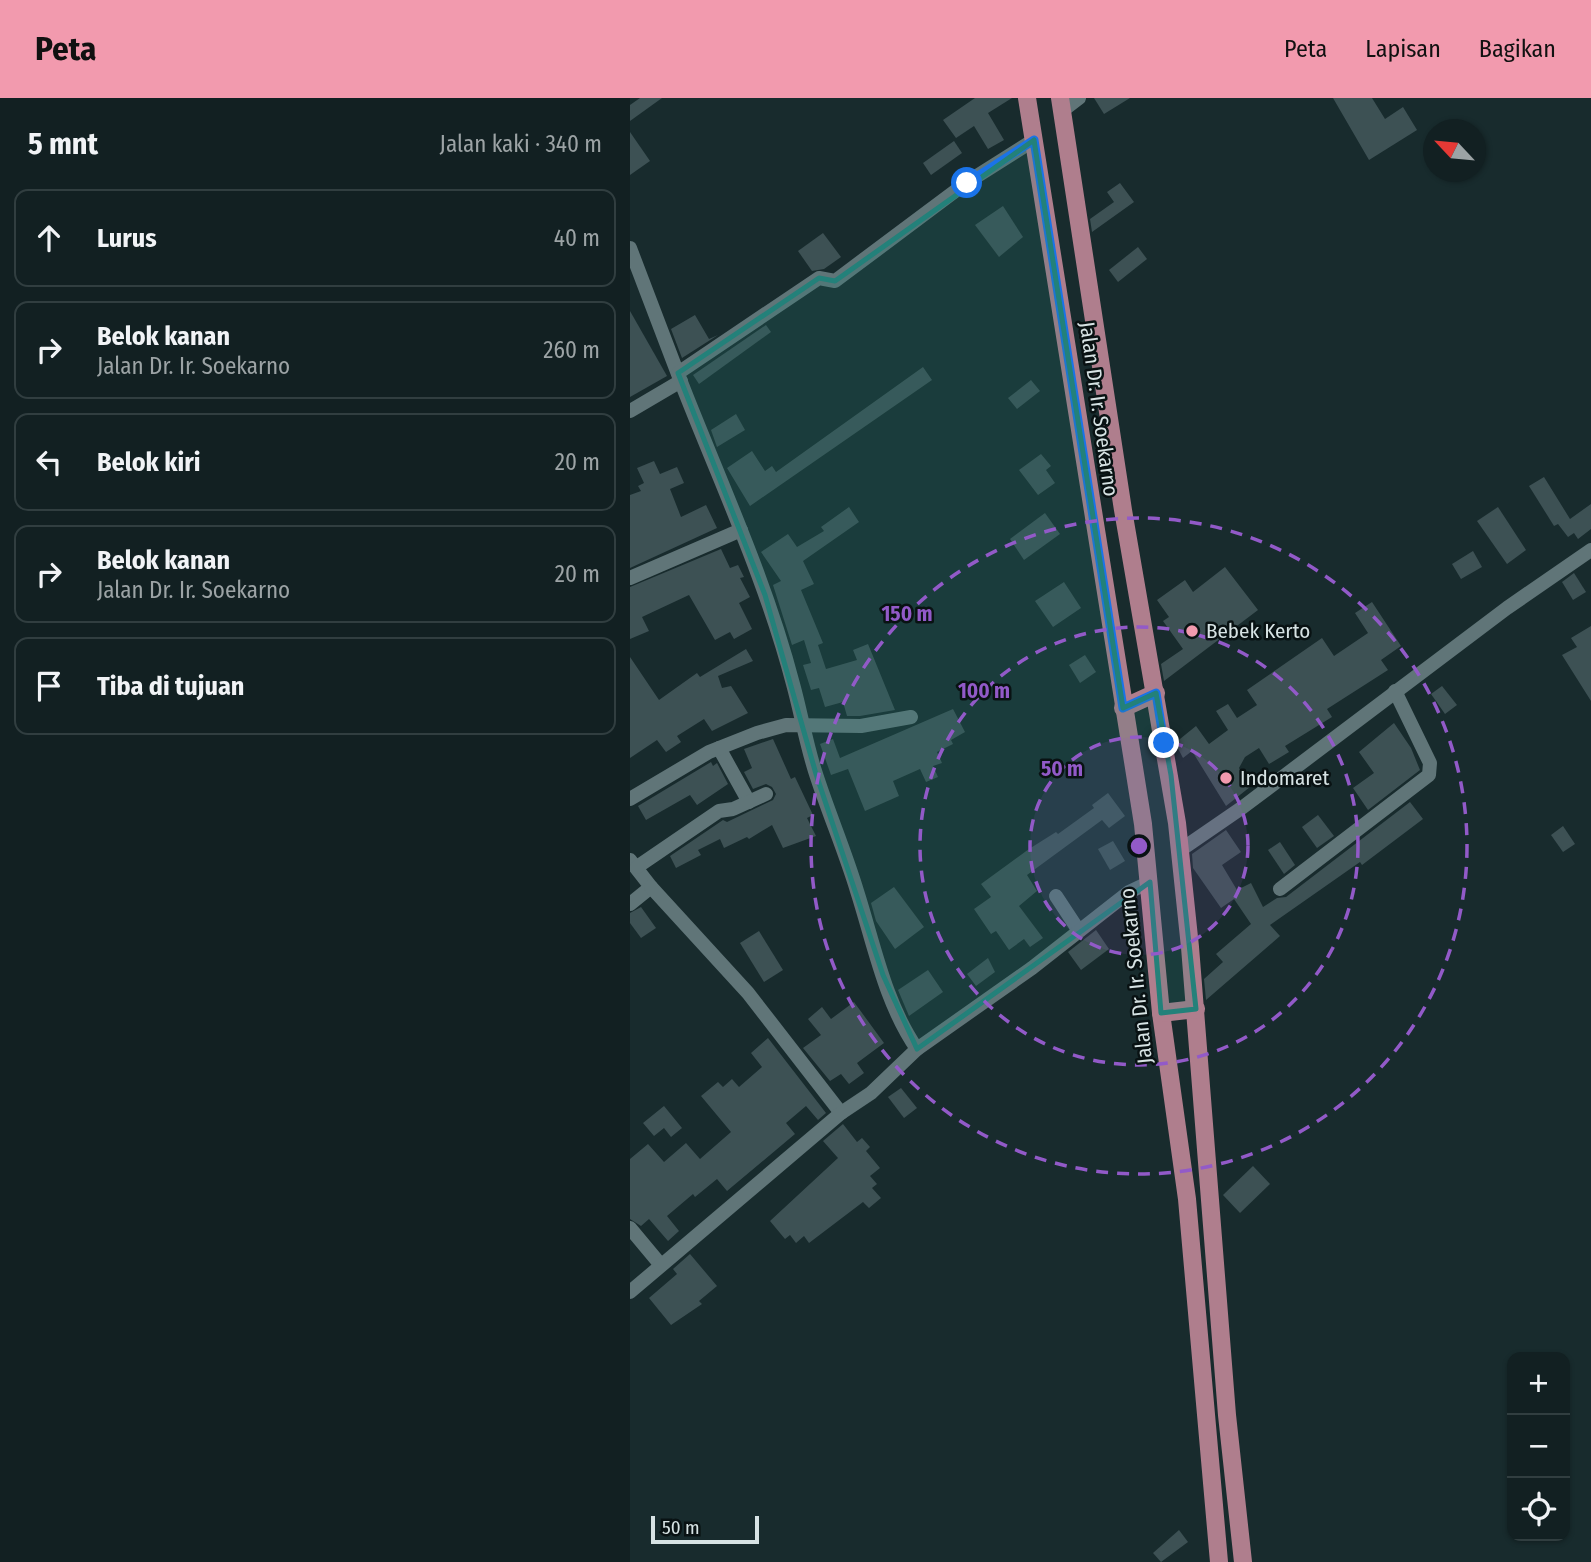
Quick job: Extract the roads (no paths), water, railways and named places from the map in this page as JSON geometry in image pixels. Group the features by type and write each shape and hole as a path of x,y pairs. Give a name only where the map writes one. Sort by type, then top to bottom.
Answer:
{"main road":[{"name":"Jalan Dr. Ir. Soekarno","path":"1027,98 1150,882 1161,1013 1187,1199 1219,1562"},
{"name":"Jalan Dr. Ir. Soekarno","path":"1068,103 1123,510 1171,775 1196,1009 1227,1415 1243,1562"},
{"path":"1123,708 1156,693"},
{"path":"1161,1013 1196,1009"}],"street":[{"path":"630,411 819,278 835,281 967,183 1034,140"},
{"path":"630,248 741,530 793,685 801,725 883,975 905,1032 917,1049"},
{"path":"630,578 741,530"},
{"path":"1179,850 1253,800 1395,691 1590,551"},
{"path":"1280,889 1429,775 1430,763 1395,691"},
{"path":"630,799 719,748 757,733 801,725 861,726 911,717"},
{"path":"719,748 749,802"},
{"path":"766,794 715,814 633,863 651,887 748,993 841,1113"},
{"path":"630,1292 841,1113 871,1093 917,1049 1032,968 1129,892 1150,882"},
{"path":"630,904 651,887"},
{"path":"1056,896 1079,931"},
{"path":"630,1228 660,1264"}],"place":[{"name":"Bebek Kerto","path":"1192,631"},
{"name":"Indomaret","path":"1226,778"}]}
